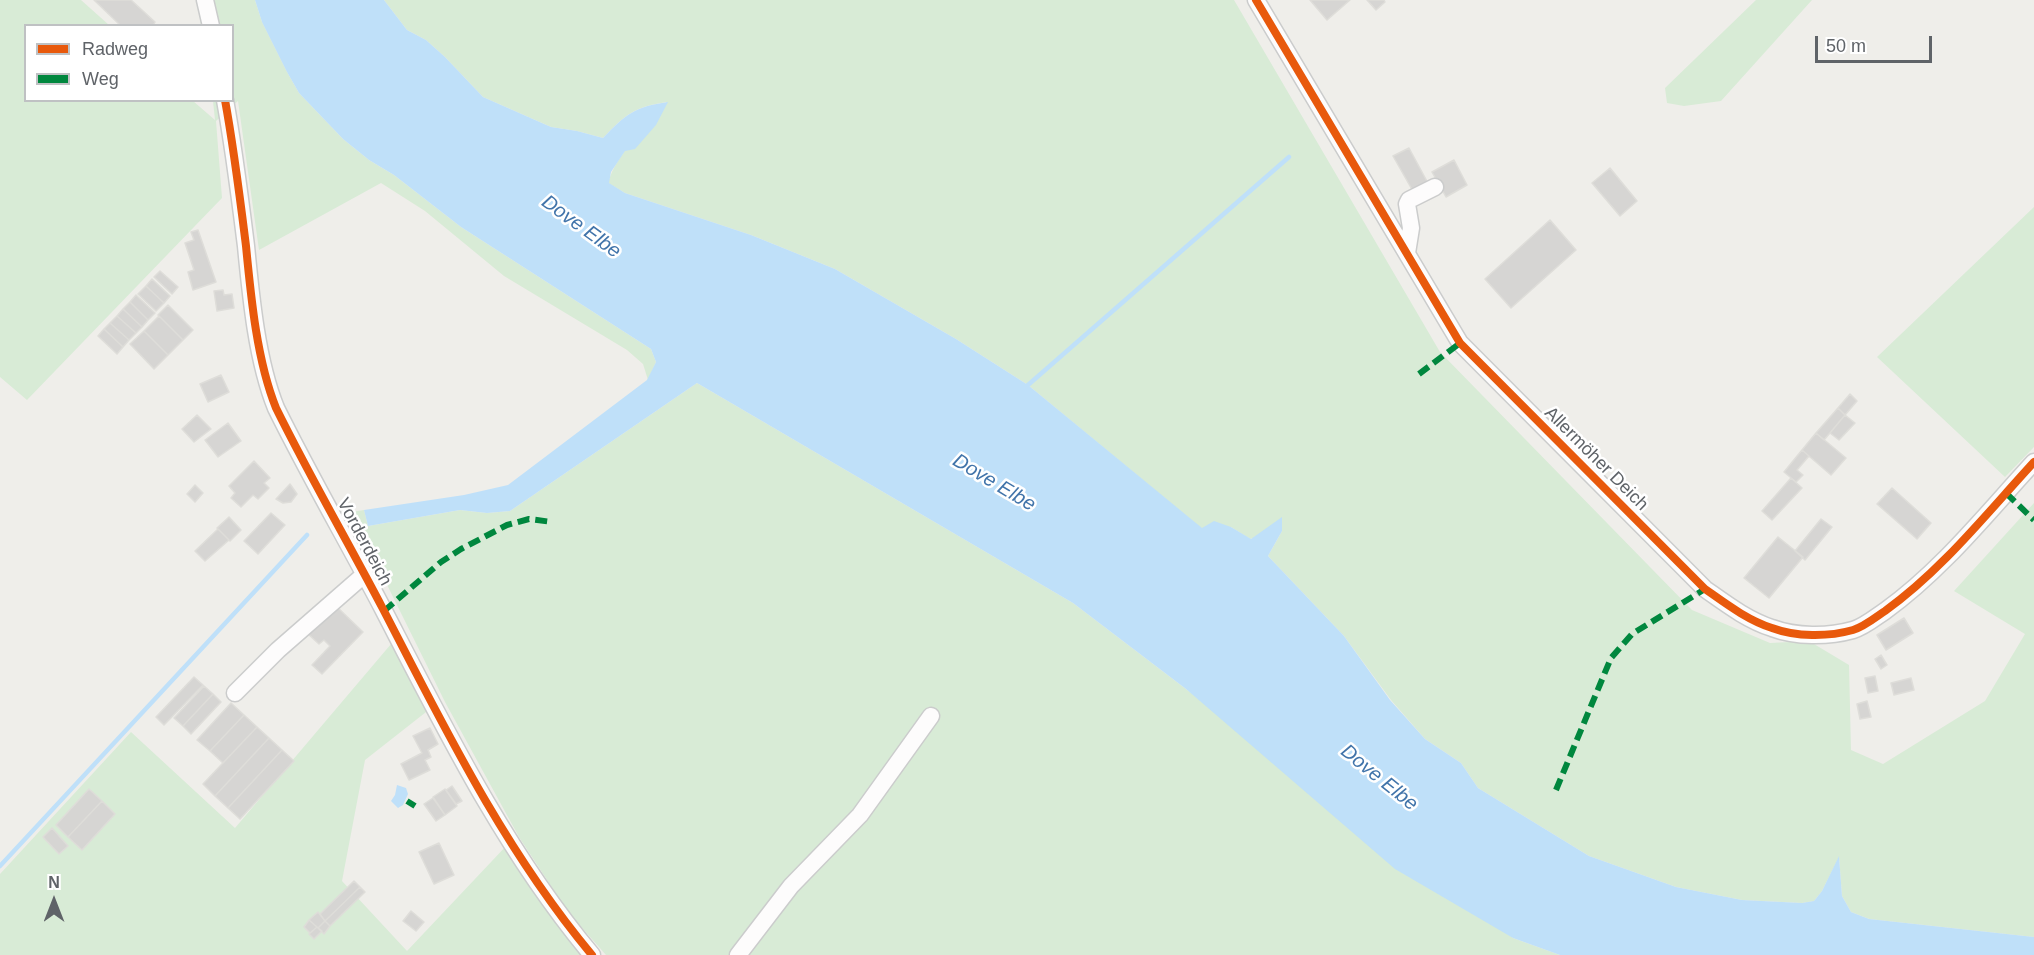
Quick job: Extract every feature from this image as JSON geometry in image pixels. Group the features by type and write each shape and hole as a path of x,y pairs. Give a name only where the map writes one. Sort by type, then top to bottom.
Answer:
{"street":[{"path":"205,0 211,24"},
{"name":"Allermöher Deich","path":"1257,0 1460,343 1705,589 1736,610 1770,628 1796,634 1855,629 1878,616 1928,576 2034,462"},
{"name":"Vorderdeich","path":"225,102 251,293 270,393 288,434 365,574 443,724 496,818 537,884 561,918 592,955"},
{"path":"1407,253 1412,228 1407,204 1409,200 1435,187"},
{"path":"235,693 278,650 365,574"},
{"path":"738,955 791,886 860,815 931,716"}],"green space":[{"path":"0,0 81,0 108,24 24,24 24,102 194,102 215,120 213,102 234,102 234,24 201,24 197,0 255,0 262,22 299,93 343,139 461,227 651,349 656,362 648,380 643,364 627,350 504,276 425,211 381,183 259,250 238,101 216,121 222,198 27,400 0,377"},
{"path":"384,0 1234,0 1440,352 1692,610 1770,643 1809,641 1849,665 1851,750 1883,764 1985,701 2025,634 1954,591 2034,503 2034,937 1869,919 1851,912 1842,896 1839,857 1822,891 1814,901 1802,903 1742,900 1676,887 1589,856 1478,788 1461,763 1425,739 1391,700 1344,636 1268,556 1282,531 1250,539 1231,527 1202,529 1028,385 956,339 835,269 751,235 625,193 608,183 625,150 667,102 638,109 618,123 603,138 551,127 483,97 426,40 407,30"},
{"path":"1756,0 1812,0 1721,101 1684,106 1667,103 1665,88"},
{"path":"2034,207 2034,447 2005,477 1877,357"},
{"path":"697,383 1073,603 1513,938 1560,955 606,955 568,912 519,837 445,702 351,512 364,510 368,526 460,510 487,513 510,511"},
{"path":"397,637 435,705 365,760 342,881 407,951 508,844 588,955 0,955 0,874 131,732 235,828"}],"water":[{"name":"Dove Elbe","path":"255,0 384,0 407,30 426,40 483,97 551,127 603,138 631,113 647,106 668,102 656,125 635,149 625,151 611,172 609,183 625,193 751,235 835,269 956,339 1028,385 1202,528 1214,521 1231,527 1251,539 1282,517 1282,531 1268,556 1344,636 1390,700 1425,739 1461,763 1478,788 1589,856 1676,887 1742,900 1802,903 1814,901 1822,891 1839,856 1842,896 1851,912 1869,919 2034,937 2034,955 1560,955 1513,938 1395,869 1186,689 1073,603 697,383 510,511 487,513 460,510 368,526 364,510 464,495 508,485 647,380 656,362 651,349 461,227 343,139 299,93 262,22"},
{"path":"397,785 406,788 408,794 403,805 398,808 391,801"}],"building":[{"path":"94,0 131,0 155,22 154,24 119,24"},
{"path":"1310,0 1350,0 1327,20"},
{"path":"1367,0 1384,0 1385,2 1376,10"},
{"path":"1409,148 1429,185 1414,193 1393,156"},
{"path":"1454,160 1467,185 1446,197 1432,172"},
{"path":"1610,168 1637,201 1620,216 1592,183"},
{"path":"1550,220 1576,250 1511,308 1485,279"},
{"path":"198,230 216,282 193,290 188,272 194,270 185,243 194,240 191,232"},
{"path":"160,271 178,287 172,294 154,277"},
{"path":"152,279 170,296 164,303 146,286"},
{"path":"146,286 164,303 156,311 138,294"},
{"path":"223,290 224,295 232,294 234,308 217,311 214,291"},
{"path":"136,295 155,313 148,320 130,302"},
{"path":"130,302 148,320 142,327 123,309"},
{"path":"168,305 193,330 183,340 158,315"},
{"path":"123,309 142,327 136,333 117,316"},
{"path":"117,316 136,333 129,340 110,323"},
{"path":"159,316 183,340 168,355 144,331"},
{"path":"110,323 129,340 123,347 104,329"},
{"path":"104,329 123,347 117,354 98,336"},
{"path":"144,331 168,355 154,369 130,344"},
{"path":"221,375 229,392 208,402 200,384"},
{"path":"1850,394 1857,401 1845,415 1838,408"},
{"path":"1838,408 1845,415 1824,440 1816,433"},
{"path":"197,415 211,429 194,442 182,429"},
{"path":"1845,415 1855,423 1839,440 1830,433"},
{"path":"228,423 241,441 218,457 205,440"},
{"path":"1816,433 1846,458 1831,475 1802,450"},
{"path":"1802,450 1809,456 1797,470 1803,475 1796,482 1784,472"},
{"path":"254,461 270,478 264,483 269,488 258,499 253,495 241,507 231,498 235,493 229,486"},
{"path":"1791,478 1802,488 1772,520 1762,511"},
{"path":"290,484 297,494 291,502 283,503 276,499"},
{"path":"195,485 203,493 195,502 187,494"},
{"path":"1892,488 1931,523 1917,539 1877,504"},
{"path":"271,513 285,525 258,554 244,541"},
{"path":"229,517 241,530 230,541 217,528"},
{"path":"1821,519 1832,527 1805,560 1795,551"},
{"path":"218,529 229,540 205,561 195,551"},
{"path":"1778,537 1803,557 1769,598 1744,578"},
{"path":"336,606 363,632 322,674 312,665 330,646 324,640 319,644 308,634"},
{"path":"1904,618 1913,633 1886,650 1877,635"},
{"path":"1881,655 1887,665 1881,669 1875,659"},
{"path":"1875,676 1878,691 1868,693 1865,678"},
{"path":"194,677 203,685 164,725 156,717"},
{"path":"1911,678 1914,690 1894,695 1891,683"},
{"path":"204,686 213,694 183,726 174,718"},
{"path":"213,694 221,702 191,734 183,726"},
{"path":"1867,701 1871,717 1860,719 1857,704"},
{"path":"231,703 244,715 210,751 197,740"},
{"path":"244,715 257,727 223,763 210,751"},
{"path":"257,727 269,738 215,796 203,784"},
{"path":"430,728 438,744 428,750 431,757 425,760 430,770 409,780 401,764 422,753 413,736"},
{"path":"269,738 282,750 228,808 215,796"},
{"path":"282,750 294,761 240,819 228,808"},
{"path":"452,786 462,801 456,804 446,790"},
{"path":"89,789 102,801 68,837 56,825"},
{"path":"445,789 457,806 445,815 433,797"},
{"path":"433,798 445,815 436,821 424,804"},
{"path":"102,801 115,814 82,850 68,837"},
{"path":"52,828 68,846 59,854 43,837"},
{"path":"439,843 454,875 434,884 419,852"},
{"path":"354,881 360,887 325,921 320,914"},
{"path":"360,887 365,892 330,926 325,921"},
{"path":"411,911 424,922 416,931 403,921"},
{"path":"318,912 325,921 318,928 309,920"},
{"path":"309,920 317,927 310,933 304,927"},
{"path":"325,921 330,926 324,934 318,928"},
{"path":"317,927 322,931 314,939 309,934"}],"waterway":[{"path":"1028,385 1289,157"},
{"path":"0,866 307,535"}],"marked path":[{"path":"1419,374 1460,343"},
{"path":"2006,493 2034,520"},
{"path":"384,611 441,562 461,549 507,525 529,519 552,522"},
{"path":"1556,790 1611,658 1632,634 1705,589"},
{"path":"407,801 415,806"}],"cycle path":[{"path":"1256,0 1460,343 1705,589 1745,616 1781,631 1812,635 1833,634 1861,627 1926,578 2034,462"},
{"path":"225,102 256,329 269,390 276,408 478,788 531,874 592,955"}]}
